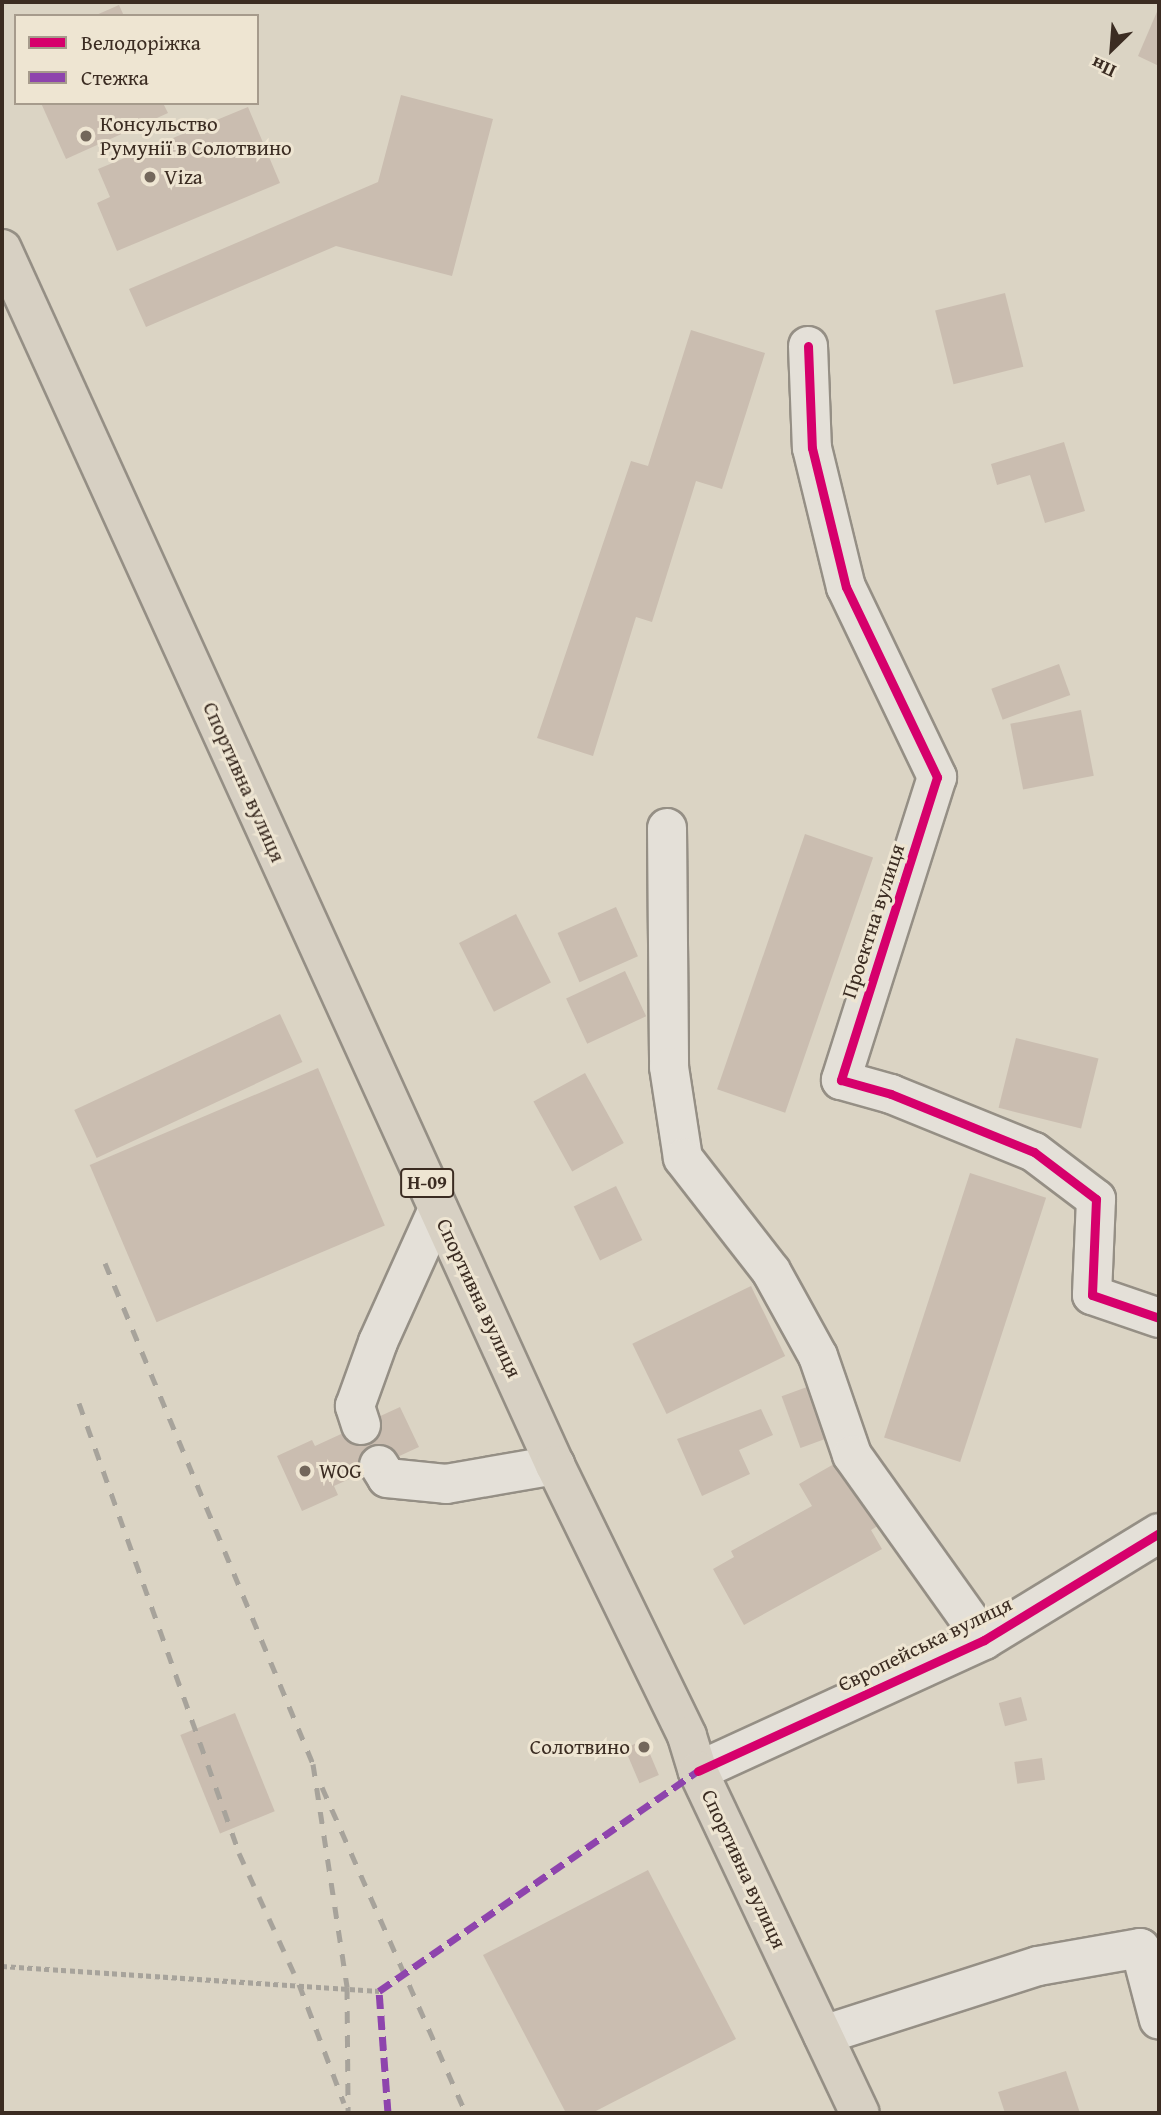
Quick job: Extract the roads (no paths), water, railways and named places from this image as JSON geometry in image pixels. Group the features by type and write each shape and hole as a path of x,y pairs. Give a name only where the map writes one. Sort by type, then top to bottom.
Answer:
{"main road":[{"name":"Спортивна вулиця","path":"2,248 555,1465 687,1736 698,1771 859,2113"}],"street":[{"name":"Проектна вулиця","path":"807,346 812,449 846,587 937,777 841,1080 891,1094 1034,1152 1096,1199 1092,1295 1159,1318"},
{"path":"667,828 670,1066 683,1158 771,1271 818,1356 852,1455 984,1640"},
{"path":"361,1425 355,1406 369,1367 438,1209"},
{"path":"379,1465 387,1478 446,1484 555,1465"},
{"name":"Європейська вулиця","path":"698,1771 984,1640 1159,1533"},
{"path":"823,2035 1038,1966 1140,1948 1159,2020"}],"railway":[{"path":"105,1263 313,1764 347,1987 348,2113"},
{"path":"79,1403 239,1853 299,1984 344,2103"},
{"path":"322,1787 466,2113"}],"place":[{"name":"Консульство Румунії в Солотвино","path":"86,136"},
{"name":"Viza","path":"150,177"},
{"name":"WOG","path":"305,1471"},
{"name":"Солотвино","path":"644,1747"}]}
